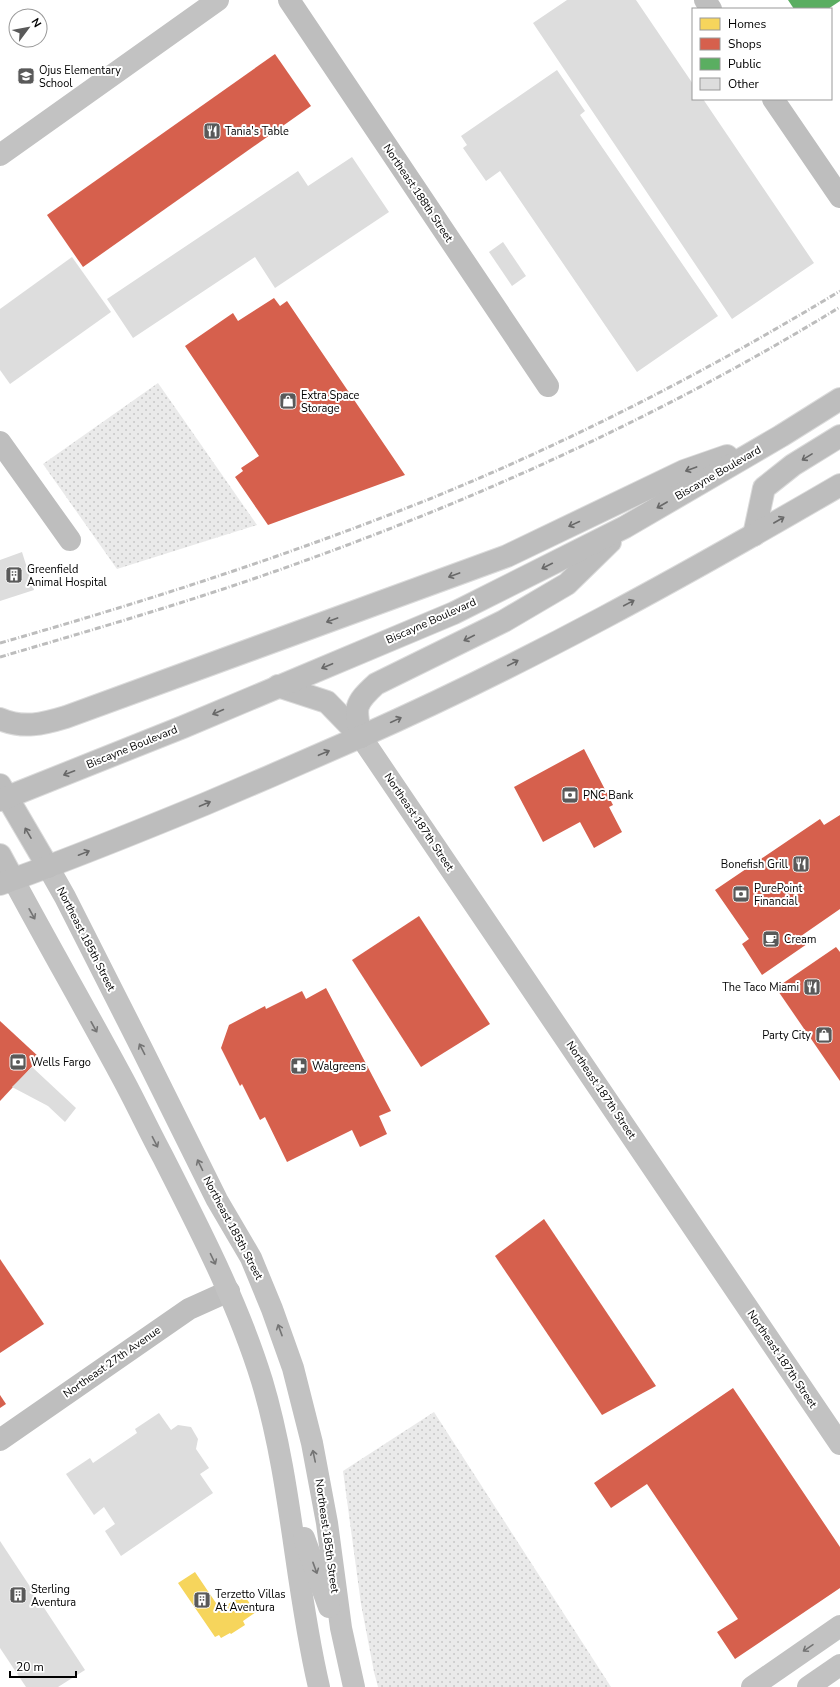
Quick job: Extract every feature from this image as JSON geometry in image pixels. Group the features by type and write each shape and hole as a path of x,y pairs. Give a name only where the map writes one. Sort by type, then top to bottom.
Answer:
{"main road":[{"name":"Biscayne Boulevard","path":"2,794 183,727 454,613 625,527 840,399"},
{"path":"0,719 14,724 30,726 66,717 508,556 684,472 780,436"},
{"path":"754,535 764,488 793,465 840,436"},
{"path":"0,855 7,882 166,820 361,737 464,688 563,638 754,535 840,485"},
{"path":"361,737 356,713 362,696 376,684 504,621 567,584 625,527"},
{"path":"278,686 327,702 361,737"},
{"path":"2,794 48,867"}],"street":[{"path":"0,155 218,0"},
{"name":"Northeast 188th Street","path":"289,0 548,386"},
{"path":"774,100 840,197"},
{"path":"0,442 70,540"},
{"name":"Northeast 187th Street","path":"361,737 840,1444"},
{"name":"Northeast 185th Street","path":"48,867 65,897 217,1200 251,1258 272,1309 293,1368 312,1443 327,1523 340,1621 354,1687"},
{"path":"7,882 123,1079 229,1291 244,1328 263,1383 287,1492 309,1637 319,1687"},
{"name":"Northeast 27th Avenue","path":"0,1440 189,1309 229,1291"},
{"path":"287,1492 348,1662"},
{"path":"752,1687 840,1626"},
{"path":"808,1687 840,1665"}],"shaded area":[{"path":"158,383 257,525 117,569 43,464"},
{"path":"434,1412 611,1687 378,1687 361,1604 343,1471"}],"building: Homes":[{"name":"Terzetto Villas At Aventura","path":"195,1572 218,1606 224,1607 243,1594 256,1612 243,1621 245,1625 231,1634 230,1633 221,1638 219,1635 215,1637 178,1583"}],"building: Shops":[{"path":"275,54 311,106 83,267 47,215"},
{"name":"Extra Space Storage","path":"274,298 280,306 287,301 405,475 268,525 235,477 243,471 241,468 259,456 185,346 233,313 238,321"},
{"path":"584,749 613,805 609,807 622,832 594,848 580,822 543,842 514,787"},
{"path":"840,815 840,909 801,936 807,944 762,975 742,944 749,939 715,890 820,819 824,825"},
{"path":"419,916 490,1024 421,1067 352,960"},
{"name":"Party City","path":"836,947 840,952 840,1081 776,988"},
{"name":"Walgreens","path":"326,988 391,1111 379,1116 387,1134 360,1147 352,1130 287,1162 265,1117 260,1120 242,1084 240,1086 221,1048 229,1025 265,1006 266,1009 302,991 306,999"},
{"name":"Wells Fargo","path":"0,1021 40,1058 0,1101"},
{"path":"544,1219 656,1386 602,1415 495,1256"},
{"path":"0,1259 44,1324 0,1353"},
{"path":"733,1388 840,1547 840,1588 735,1659 717,1632 738,1619 647,1484 611,1508 594,1483"},
{"path":"0,1395 6,1404 0,1408"}],"building: Public":[{"path":"788,0 840,0 830,8 793,8"}],"building: Other":[{"path":"567,0 636,0 692,83 692,100 704,100 814,263 732,319 533,23"},
{"path":"557,70 585,111 580,115 718,316 637,372 500,171 486,181 463,148 467,145 461,136"},
{"path":"352,157 389,212 275,288 255,257 133,338 107,299 298,171 308,186"},
{"path":"503,242 526,276 512,286 489,252"},
{"path":"72,257 111,312 10,384 0,370 0,309"},
{"name":"Greenfield Animal Hospital","path":"22,552 34,590 0,601 0,560"},
{"path":"32,1067 76,1108 65,1122 48,1106 12,1087"},
{"path":"159,1413 171,1430 178,1425 191,1427 198,1439 196,1449 209,1468 200,1474 213,1493 121,1556 105,1531 115,1524 104,1507 94,1515 66,1474 90,1458 93,1463 137,1433 135,1429"},
{"name":"Sterling Aventura","path":"0,1541 85,1670 58,1687 26,1687 0,1648"}],"railway":[{"path":"0,643 161,595 268,559 374,521 480,478 638,404 740,349 840,291"},
{"path":"0,657 242,583 422,516 494,486 635,420 704,385 773,347 840,307"}],"place":[{"name":"Ojus Elementary School","path":"26,76"},
{"name":"Tania's Table","path":"212,131"},
{"name":"Extra Space Storage","path":"288,401"},
{"name":"Greenfield Animal Hospital","path":"14,575"},
{"name":"PNC Bank","path":"570,795"},
{"name":"Bonefish Grill","path":"801,864"},
{"name":"PurePoint Financial","path":"741,894"},
{"name":"Cream","path":"771,939"},
{"name":"The Taco Miami","path":"812,987"},
{"name":"Party City","path":"824,1035"},
{"name":"Wells Fargo","path":"18,1062"},
{"name":"Walgreens","path":"299,1066"},
{"name":"Sterling Aventura","path":"18,1595"},
{"name":"Terzetto Villas At Aventura","path":"202,1600"}]}
